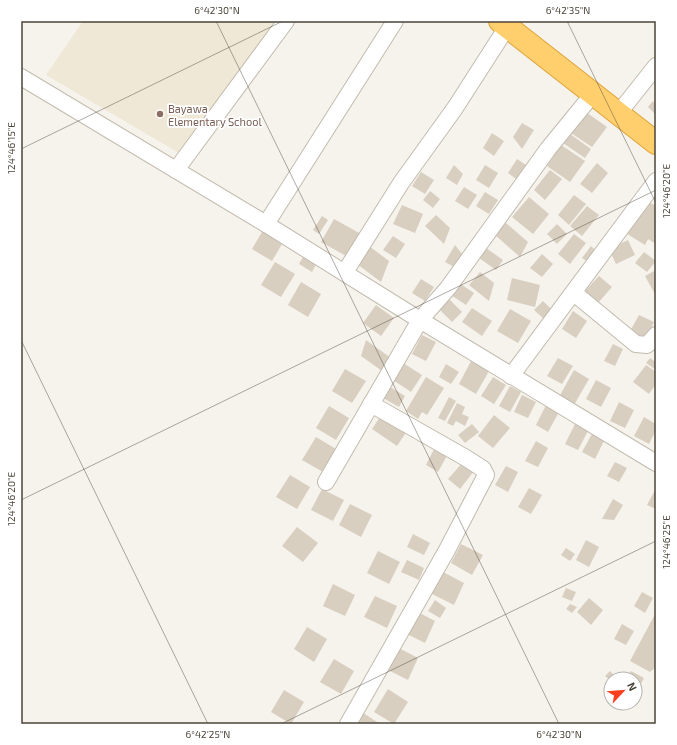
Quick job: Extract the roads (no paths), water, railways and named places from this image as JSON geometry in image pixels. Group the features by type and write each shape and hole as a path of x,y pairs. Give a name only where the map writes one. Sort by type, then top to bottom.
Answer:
{"highway":[{"path":"503,24 656,143"}],"street":[{"path":"176,170 286,21"},
{"path":"266,224 395,21"},
{"path":"345,272 401,183 455,108 503,24"},
{"path":"618,114 656,66"},
{"path":"21,76 345,272 510,376 656,463"},
{"path":"326,482 420,320 448,288 548,149 592,94"},
{"path":"510,376 574,294 656,181"},
{"path":"574,294 636,344 647,345 656,335"},
{"path":"348,724 446,550 486,475 483,470 466,458 371,404"}],"place":[{"name":"Bayawa Elementary School","path":"160,114"}]}
